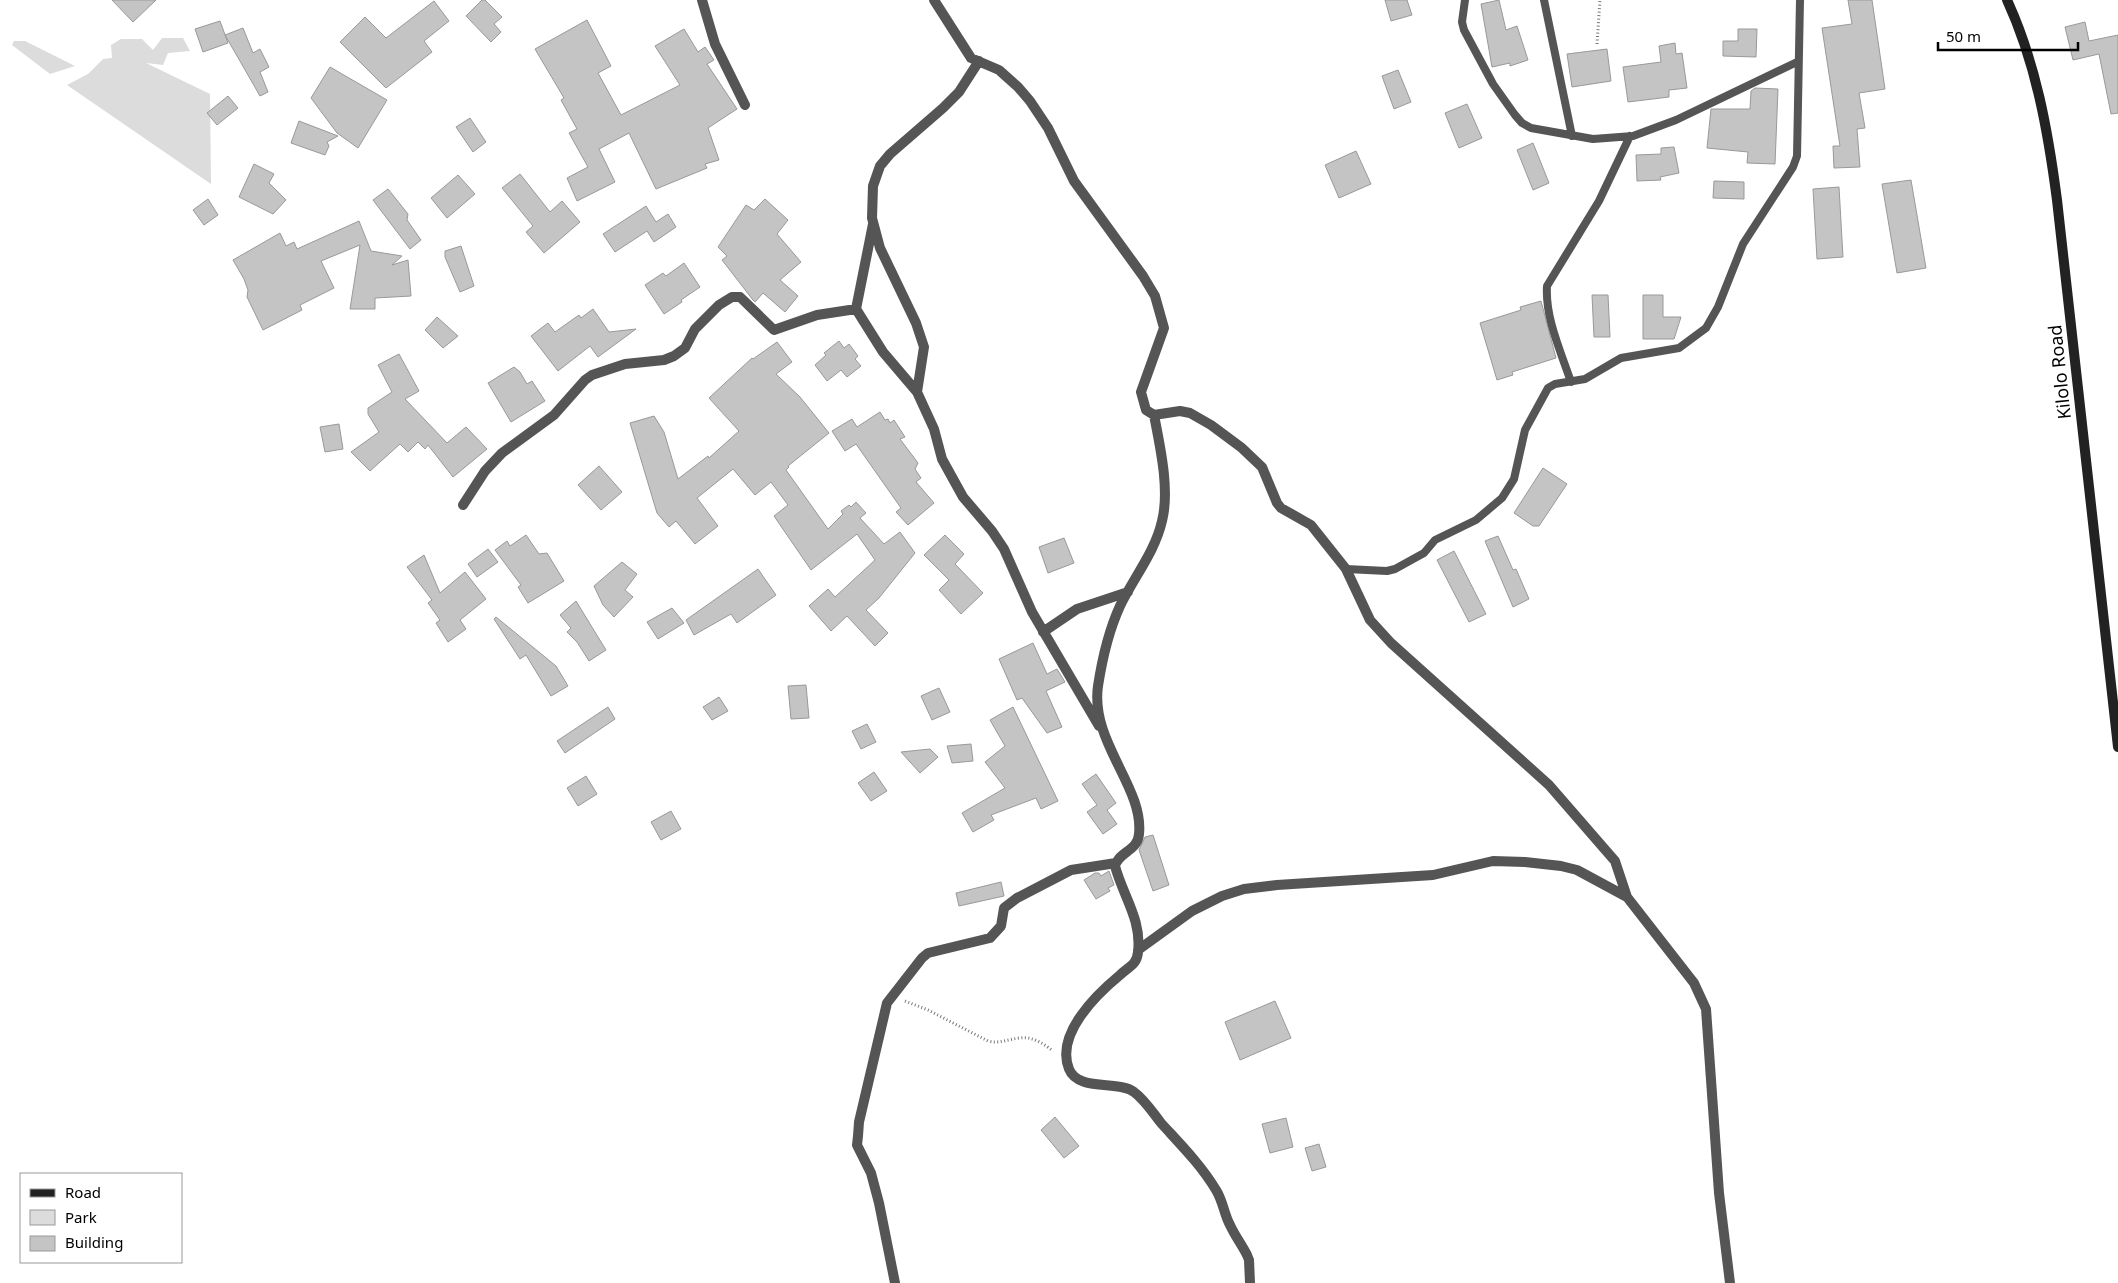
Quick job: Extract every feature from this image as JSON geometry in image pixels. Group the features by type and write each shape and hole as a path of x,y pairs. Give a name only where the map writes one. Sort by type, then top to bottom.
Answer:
{"main road":[{"name":"Kilolo Road","path":"2007,0 2021,30 2046,124 2058,209 2118,747"}],"street":[{"path":"702,0 715,44 745,105"},
{"path":"934,0 971,58 999,70 1030,101 1048,128 1074,181 1143,276 1155,296 1164,328 1141,392 1146,410 1154,415 1180,411 1190,413 1212,425 1242,448 1262,467 1277,503 1281,508 1311,525 1346,569 1370,620 1391,643 1550,785 1615,861 1626,896 1694,983 1706,1009 1719,1193 1730,1283"},
{"path":"895,1283 871,1173 857,1145 859,1122 887,1004 922,958 928,953 990,938 1001,926 1004,908 1017,898 1071,870 1116,863 1135,846 1139,835 1133,800 1101,730 1032,612 1004,549 992,530 963,497 942,459 934,429 917,392 883,352 856,309 873,224 873,186 880,166 890,154 944,108 959,92 978,62"},
{"path":"873,224 880,248 916,323 924,347 917,392"},
{"path":"463,505 485,471 502,453 554,415 585,380 592,375 625,364 664,360 674,356 685,348 700,324 719,305 732,297 740,297 774,330 817,315 856,309"},
{"path":"1101,730 1097,689 1102,664 1120,607 1153,546 1162,520 1165,492 1154,415"},
{"path":"1044,632 1077,609 1128,592"},
{"path":"1138,950 1192,911 1222,896 1244,889 1277,885 1433,875 1493,861 1525,862 1577,870 1626,896"},
{"path":"1116,863 1117,872 1138,924 1138,950 1133,965 1121,973 1087,1006 1072,1031 1068,1046 1067,1062 1069,1070 1076,1078 1098,1085 1133,1090 1192,1156 1217,1191 1230,1225 1247,1255 1250,1283"}],"lane":[{"path":"1465,0 1462,22 1464,30 1493,84 1515,115 1531,128 1572,136 1593,139 1630,136 1676,120 1798,62"},
{"path":"1544,0 1572,136"},
{"path":"1346,569 1387,571 1395,569 1424,553 1435,540 1476,520 1502,498 1513,482 1525,430 1548,388 1555,384 1585,379 1622,358 1679,348 1706,328 1718,307 1742,244 1792,167 1797,156 1800,0"},
{"path":"1571,382 1553,329 1546,297 1547,286 1599,201 1630,136"}],"path":[{"path":"1596,44 1600,0"},
{"path":"892,996 928,1010 988,1041 997,1043 1020,1038 1034,1040 1043,1044 1067,1062"}],"green space":[{"path":"162,38 183,38 190,51 168,53 163,65 146,63 210,94 211,184 67,85 88,74 103,59 112,58 111,45 121,39 142,39 153,50"},
{"path":"14,41 25,41 75,66 50,74 12,45"}],"building":[{"path":"112,0 156,0 133,22"},
{"path":"482,0 485,0 502,17 494,24 501,32 491,42 466,16"},
{"path":"1385,0 1407,0 1412,15 1391,21"},
{"path":"1499,0 1506,30 1517,26 1528,60 1510,66 1510,63 1492,67 1481,4"},
{"path":"1848,0 1872,0 1885,89 1859,93 1865,128 1857,129 1860,167 1834,168 1833,146 1840,146 1822,28 1852,24"},
{"path":"434,1 449,21 424,41 432,52 386,88 340,42 365,17 386,38"},
{"path":"587,20 611,66 598,73 621,115 680,85 655,46 684,29 698,52 705,47 714,60 707,64 737,109 708,128 719,160 705,164 707,168 656,189 629,133 599,149 615,182 577,201 567,178 588,167 569,133 577,129 561,100 564,98 535,49"},
{"path":"220,21 228,43 203,52 195,29"},
{"path":"2085,22 2089,41 2118,35 2118,113 2111,114 2099,54 2073,60 2065,27"},
{"path":"243,28 253,53 260,49 269,67 260,72 268,92 260,96 225,35"},
{"path":"1738,29 1757,29 1756,57 1723,56 1723,41 1738,41"},
{"path":"1675,43 1676,54 1682,53 1687,88 1669,90 1669,97 1628,102 1623,67 1661,62 1659,46"},
{"path":"1607,49 1611,81 1572,87 1567,54"},
{"path":"330,67 387,100 358,148 337,133 311,98"},
{"path":"1398,70 1411,102 1394,109 1382,76"},
{"path":"1755,88 1778,89 1775,164 1747,163 1748,152 1707,148 1711,109 1750,109 1751,91"},
{"path":"228,96 238,108 217,125 207,113"},
{"path":"1467,104 1482,138 1459,148 1445,113"},
{"path":"470,118 486,142 473,152 456,127"},
{"path":"299,121 338,136 327,142 329,146 325,155 291,143"},
{"path":"1533,143 1549,183 1533,190 1517,150"},
{"path":"1674,147 1679,173 1660,177 1661,180 1637,181 1636,155 1661,154 1661,148"},
{"path":"1356,151 1371,184 1339,198 1325,165"},
{"path":"254,164 274,174 269,183 286,200 273,214 239,197"},
{"path":"520,174 550,212 562,201 580,222 544,253 526,232 533,226 502,188"},
{"path":"458,175 475,194 447,218 431,198"},
{"path":"1911,180 1926,268 1897,273 1882,184"},
{"path":"1714,181 1744,182 1744,199 1713,198"},
{"path":"1839,187 1843,257 1817,259 1813,189"},
{"path":"388,189 408,214 407,220 421,240 410,249 373,200"},
{"path":"208,199 218,215 204,225 193,210"},
{"path":"765,199 788,220 777,234 801,262 780,280 798,296 785,312 763,293 755,302 722,260 727,256 718,247 746,205 754,210"},
{"path":"646,206 656,222 668,214 676,227 654,242 647,231 615,252 603,234"},
{"path":"359,221 371,251 402,256 392,265 408,260 411,296 375,298 375,309 350,309 360,245 321,261 334,288 300,305 302,310 263,330 247,297 248,290 244,279 233,260 280,233 286,246 294,242 297,249"},
{"path":"461,246 474,286 460,292 445,257 445,251"},
{"path":"684,263 700,287 664,314 645,285 663,273 666,276"},
{"path":"1592,295 1608,295 1610,337 1594,337"},
{"path":"1643,295 1663,295 1663,317 1681,317 1674,339 1643,339"},
{"path":"1541,301 1556,358 1512,372 1513,375 1497,380 1480,323 1521,310 1520,307"},
{"path":"593,309 609,332 636,329 598,357 590,346 558,371 531,336 548,323 555,332 579,315 581,318"},
{"path":"437,317 458,336 443,348 425,330"},
{"path":"839,341 844,348 849,344 858,356 855,359 861,366 847,377 841,370 827,381 815,365 826,355 824,353"},
{"path":"777,342 792,362 776,374 800,397 829,433 788,466 786,470 828,529 843,514 841,511 849,505 851,507 856,502 866,513 860,518 884,544 900,532 915,553 879,598 866,610 888,633 875,646 847,616 831,631 809,606 828,589 835,597 875,560 857,534 811,570 774,516 788,505 771,482 755,495 733,469 697,498 718,526 695,544 676,521 669,527 657,513 630,423 654,416 664,432 678,479 708,456 709,458 739,431 709,398 752,358"},
{"path":"399,354 419,391 405,399 447,443 466,427 487,449 453,477 428,445 425,449 418,442 408,452 400,444 370,471 351,452 379,432 368,414 368,408 392,392 378,365"},
{"path":"514,367 520,372 527,384 532,381 545,401 511,422 488,383"},
{"path":"880,412 885,420 888,419 890,423 894,420 905,437 900,439 918,463 915,469 921,478 916,482 934,503 908,525 896,512 901,508 856,444 845,451 832,431 852,419 857,427"},
{"path":"339,424 343,449 325,452 320,427"},
{"path":"599,466 622,492 601,510 578,485"},
{"path":"1543,468 1567,484 1539,526 1533,526 1514,513"},
{"path":"526,535 539,554 547,553 564,581 528,603 518,587 521,585 495,550 507,541 510,546"},
{"path":"945,535 964,554 955,564 983,593 961,614 939,590 949,580 924,555"},
{"path":"1498,536 1513,570 1516,569 1529,599 1513,607 1485,541"},
{"path":"1064,538 1074,563 1048,573 1039,547"},
{"path":"488,549 498,562 477,577 468,564"},
{"path":"1454,551 1486,614 1469,622 1437,560"},
{"path":"424,555 440,593 465,572 486,599 460,620 466,629 448,642 436,623 440,620 428,603 432,600 407,567"},
{"path":"622,562 637,574 625,590 633,597 614,617 603,605 594,586"},
{"path":"758,569 776,595 737,623 731,614 694,635 686,620"},
{"path":"576,601 606,650 589,661 577,642 567,632 571,628 560,615"},
{"path":"672,608 684,623 658,639 647,622"},
{"path":"496,617 556,666 568,686 551,696 526,655 520,659 494,619"},
{"path":"1033,643 1047,674 1057,669 1065,682 1046,691 1062,727 1047,733 1022,698 1017,700 999,659"},
{"path":"806,685 809,718 791,719 788,686"},
{"path":"939,688 950,712 932,720 921,696"},
{"path":"719,697 728,711 712,720 703,707"},
{"path":"608,707 615,719 565,753 557,741"},
{"path":"1013,707 1058,801 1041,809 1036,798 991,815 994,820 973,832 962,813 1005,788 985,762 1005,746 990,720"},
{"path":"867,724 876,742 861,749 852,731"},
{"path":"971,744 973,761 952,763 947,746"},
{"path":"930,749 938,757 920,773 901,752"},
{"path":"874,772 887,791 871,801 858,783"},
{"path":"1096,774 1116,803 1107,810 1117,824 1103,834 1087,812 1097,805 1082,784"},
{"path":"586,776 597,794 578,806 567,788"},
{"path":"671,811 681,829 661,840 651,822"},
{"path":"1153,835 1169,885 1153,891 1139,850 1145,837"},
{"path":"1109,871 1114,885 1108,888 1110,891 1096,899 1084,880 1095,873 1099,873 1101,876"},
{"path":"1001,882 1004,896 959,906 956,893"},
{"path":"1275,1001 1291,1038 1240,1060 1225,1022"},
{"path":"1055,1117 1079,1146 1064,1158 1041,1130"},
{"path":"1286,1118 1293,1147 1270,1153 1262,1124"},
{"path":"1319,1144 1326,1167 1312,1171 1305,1148"}]}
